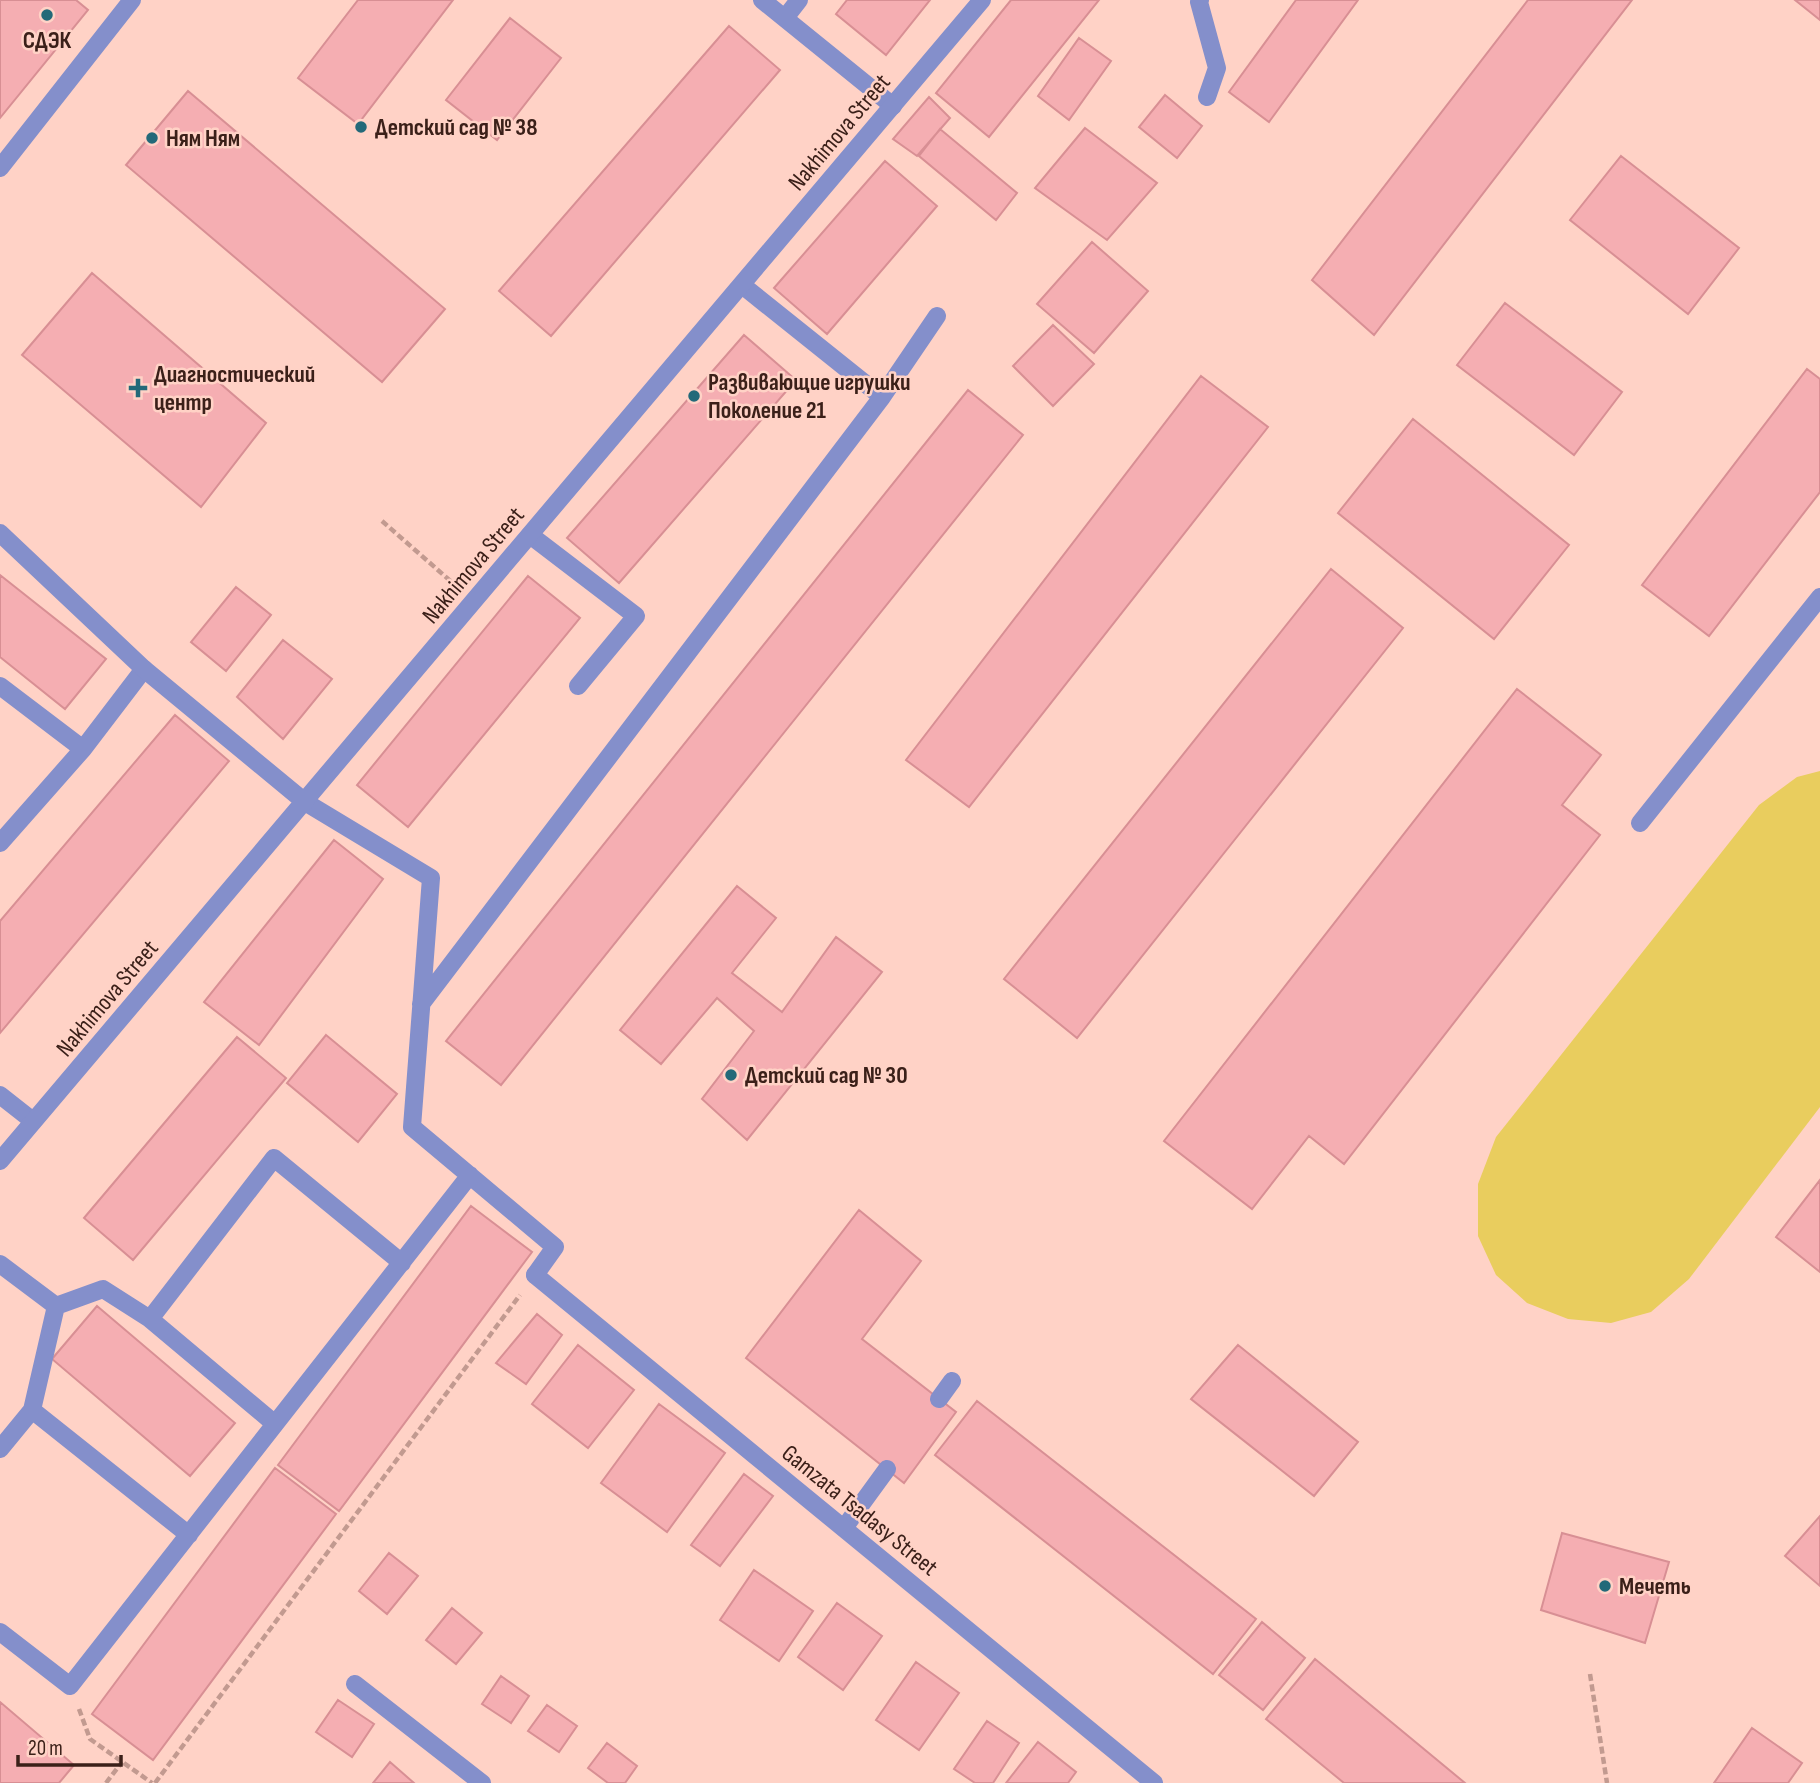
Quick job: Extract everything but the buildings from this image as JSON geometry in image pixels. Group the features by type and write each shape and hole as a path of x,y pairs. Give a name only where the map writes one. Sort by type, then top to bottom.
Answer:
{"street":[{"path":"0,168 132,0"},
{"path":"762,0 893,106"},
{"path":"785,18 799,0"},
{"name":"Nakhimova Street","path":"0,1161 982,0"},
{"path":"1200,0 1217,68 1207,97"},
{"path":"742,285 882,397"},
{"path":"421,1004 882,397 937,316"},
{"path":"0,533 144,669 305,802 431,878 412,1127 555,1247 535,1275"},
{"path":"530,535 636,616 578,686"},
{"path":"1640,823 1820,597"},
{"path":"0,843 83,750 144,669"},
{"path":"0,686 83,750"},
{"path":"0,1095 33,1121"},
{"path":"150,1319 274,1158 402,1263"},
{"path":"0,1632 70,1686 470,1175"},
{"path":"0,1264 56,1307"},
{"name":"Gamzata Tsadasy Street","path":"535,1275 1154,1783"},
{"path":"56,1307 103,1289 150,1319 275,1424"},
{"path":"0,1449 32,1410 56,1307"},
{"path":"939,1399 952,1381"},
{"path":"32,1410 189,1535"},
{"path":"844,1528 887,1469"},
{"path":"355,1684 482,1783"}],"path":[{"path":"382,521 474,601"},
{"path":"70,1686 90,1739 154,1783 535,1275"},
{"path":"1590,1674 1607,1783"},
{"path":"106,1783 122,1762"}],"shaded area":[{"path":"1820,771 1820,1107 1689,1279 1651,1312 1611,1323 1568,1319 1527,1303 1496,1275 1478,1236 1478,1184 1496,1137 1759,805 1797,777"}],"place":[{"name":"СДЭК","path":"47,15"},
{"name":"Детский сад № 38","path":"361,127"},
{"name":"Ням Ням","path":"152,138"},
{"name":"Диагностический центр","path":"138,388"},
{"name":"Развивающие игрушки Поколение 21","path":"694,396"},
{"name":"Детский сад № 30","path":"731,1075"},
{"name":"Мечеть","path":"1605,1586"}]}
